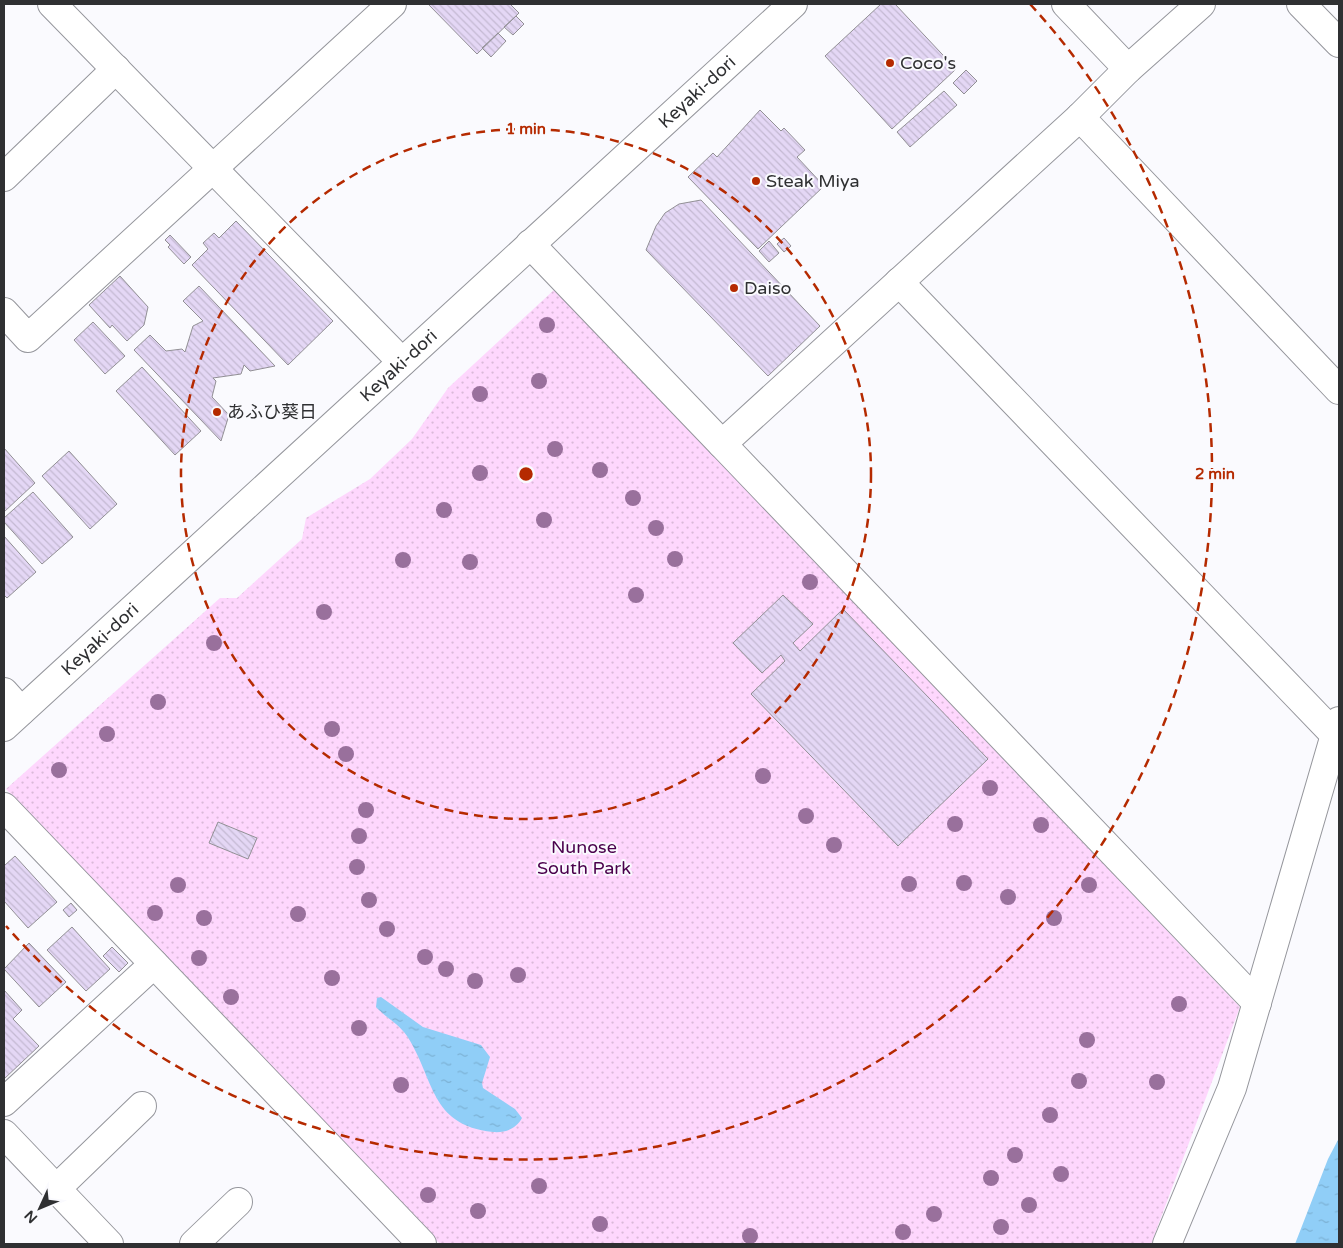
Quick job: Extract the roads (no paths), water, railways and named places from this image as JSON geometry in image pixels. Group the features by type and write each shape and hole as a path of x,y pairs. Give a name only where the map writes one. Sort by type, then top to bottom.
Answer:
{"street":[{"path":"52,4 402,362"},
{"name":"Keyaki-dori","path":"10,710 402,362 793,4"},
{"path":"1066,4 1128,69"},
{"path":"722,444 1080,117 1128,69 1202,4"},
{"path":"1301,4 1339,43"},
{"path":"4,312 28,338 386,6"},
{"path":"4,177 116,69"},
{"path":"1080,117 1339,390"},
{"path":"530,244 722,444 752,488 1257,1003"},
{"path":"899,282 1337,728 1232,1088 1185,1176 1167,1244"},
{"path":"4,807 422,1244"},
{"path":"4,1102 154,964"},
{"path":"56,1189 142,1106"},
{"path":"4,1134 108,1244"},
{"path":"194,1244 238,1202"}],"water":[{"path":"381,997 423,1027 481,1045 490,1057 482,1083 483,1088 515,1109 522,1118 517,1125 510,1130 497,1132 472,1128 456,1120 445,1110 436,1098 407,1036 376,1007 377,998"},
{"path":"1339,1138 1339,1244 1295,1244 1328,1159"}],"place":[{"name":"Coco's","path":"890,63"},
{"name":"Steak Miya","path":"756,181"},
{"name":"Daiso","path":"734,288"},
{"name":"あふひ葵日","path":"217,412"}],"park label":[{"name":"Nunose South Park","path":"584,858"}]}
